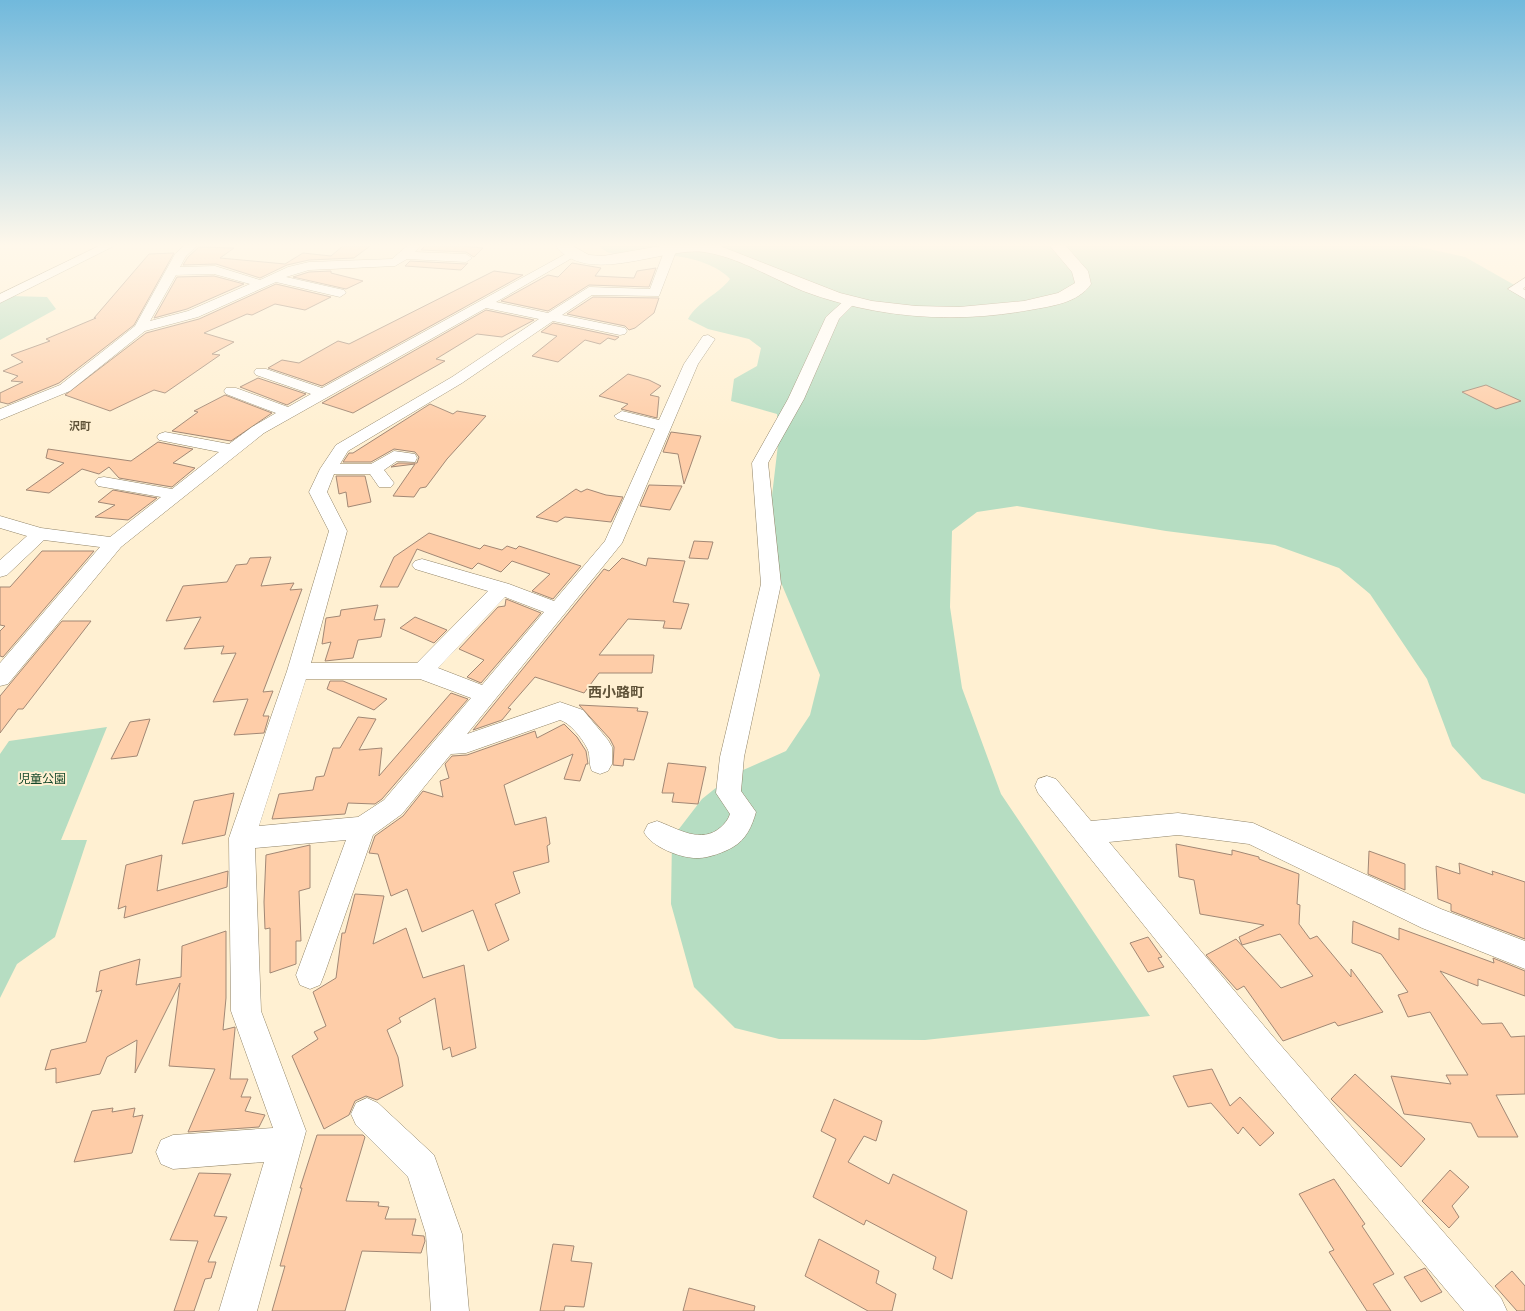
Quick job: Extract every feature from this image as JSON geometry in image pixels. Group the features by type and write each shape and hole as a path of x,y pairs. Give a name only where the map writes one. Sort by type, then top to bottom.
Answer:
{"main road":[{"path":"889,307 960,312 1012,307"}],"street":[{"path":"0,415 66,388 140,328 152,307"},
{"path":"140,328 193,314 210,307"},
{"path":"0,678 114,543 258,430 475,307"},
{"path":"501,307 620,332"},
{"path":"238,1311 290,1131 246,1011 242,838 298,671 338,531 318,492 328,469 342,448 457,380 565,307"},
{"path":"656,832 675,842 699,847 725,839 740,824 743,812 728,793 732,757 771,584 760,463 796,399 833,316 844,307"},
{"path":"242,838 363,828 393,807 612,543 690,364 708,339"},
{"path":"261,372 323,393"},
{"path":"231,391 289,413"},
{"path":"622,416 664,426"},
{"path":"165,437 233,450"},
{"path":"328,469 375,469 394,456 409,458"},
{"path":"375,469 385,483"},
{"path":"104,482 176,495"},
{"path":"0,522 40,534 114,543"},
{"path":"0,571 40,534"},
{"path":"422,565 502,589 558,610"},
{"path":"422,671 502,589"},
{"path":"298,671 422,671 485,695"},
{"path":"443,745 466,744 560,711 574,716 600,747 600,764"},
{"path":"1046,786 1259,1044 1488,1311"},
{"path":"1086,833 1178,824 1253,834 1291,854 1432,919 1525,954"},
{"path":"310,975 363,828"},
{"path":"367,1114 422,1167 444,1234 450,1311"},
{"path":"173,1152 287,1144"}],"green space":[{"path":"0,307 55,307 56,309 0,340"},
{"path":"697,307 1525,307 1525,794 1482,779 1452,746 1427,679 1370,594 1339,568 1275,545 1166,531 1017,506 977,512 952,531 950,607 962,688 1001,794 1150,1016 925,1040 779,1039 735,1028 694,987 671,904 672,838 702,799 732,775 786,751 810,715 820,675 766,547 779,436 777,414 731,401 734,379 757,366 761,348 749,339 708,329 688,319"},
{"name":"児童公園","path":"107,727 61,840 87,840 55,937 17,964 0,998 0,754 9,741"}],"building":[{"path":"103,307 144,307 134,325 59,383 8,404 0,402 0,393 23,382 11,381 18,376 3,371 23,362 11,355 50,341 46,339 96,318 94,318"},
{"path":"160,307 191,307 187,309 154,318"},
{"path":"225,307 268,307 252,315 247,314 204,333 234,342 212,354 220,355 165,393 154,390 110,411 65,395 146,333 199,319"},
{"path":"291,307 311,307 305,310"},
{"path":"422,307 465,307 322,386 268,368 282,360 299,363 338,341 349,344"},
{"path":"530,307 554,307 548,311"},
{"path":"577,307 656,307 654,313 635,328 629,330 625,326 567,314"},
{"path":"486,310 534,320 502,337 477,334 436,359 445,361 353,413 322,403"},
{"path":"553,323 619,337 615,340 608,338 600,344 585,340 558,362 532,356 557,336 541,332"},
{"path":"628,374 649,380 661,386 650,395 659,397 657,418 621,409 628,404 599,396"},
{"path":"258,378 306,394 287,405 240,387"},
{"path":"1486,385 1521,401 1496,409 1462,392"},
{"path":"225,395 272,413 231,441 172,431 198,412 194,411"},
{"path":"430,404 453,414 457,411 486,416 447,459 426,487 420,488 414,497 393,496 415,464 391,467 398,463 417,463 419,457 415,452 394,449 371,462 343,462 349,453 353,453"},
{"path":"671,432 701,436 684,484 678,454 663,452"},
{"path":"158,442 193,449 173,463 195,468 172,487 119,478 109,467 99,474 82,469 49,493 26,490 64,463 46,458 48,449 131,461"},
{"path":"336,476 365,476 371,502 348,507 346,492 339,494"},
{"path":"649,485 682,486 670,510 640,506"},
{"path":"576,489 581,492 587,489 606,495 623,497 611,522 565,517 557,522 536,517"},
{"path":"113,490 157,498 128,520 95,517 115,505 98,502"},
{"path":"429,533 480,549 484,545 502,550 507,546 516,549 519,546 581,566 553,599 532,591 550,574 512,561 501,572 478,563 472,569 417,549 398,587 380,587 394,557"},
{"path":"694,541 713,542 708,559 689,558"},
{"path":"42,551 94,551 3,657 0,656 0,631 5,626 0,625 0,587 10,587"},
{"path":"271,557 261,586 294,583 290,590 302,589 263,692 273,691 263,716 269,716 264,733 234,735 248,699 213,702 236,653 221,654 224,646 184,649 201,617 166,621 183,586 227,582 236,565 247,564 250,558"},
{"path":"622,558 646,566 648,558 685,561 673,602 689,604 681,629 663,628 665,621 628,619 599,655 654,655 652,673 599,673 584,693 535,677 508,708 511,709 502,720 473,730 604,569 609,571"},
{"path":"506,599 541,613 481,683 467,677 484,660 459,649 498,607 505,606"},
{"path":"378,605 374,620 385,619 381,637 358,640 353,658 325,661 331,642 322,644 326,618 340,616 341,610"},
{"path":"415,617 447,630 434,643 400,628"},
{"path":"62,621 91,621 23,709 18,709 0,733 0,696"},
{"path":"330,681 343,681 387,699 374,710 327,689"},
{"path":"451,693 468,699 382,799 375,804 348,803 345,814 272,819 279,794 313,790 316,777 324,776 333,748 340,748 358,717 376,719 359,750 382,748 379,776"},
{"path":"579,705 638,708 637,711 648,712 634,760 624,759 623,766 613,765 614,747 610,739"},
{"path":"150,719 137,756 111,759 130,722"},
{"path":"564,724 577,737 586,751 588,764 586,764 580,781 564,779 573,754 504,785 515,825 546,817 550,844 547,846 549,862 513,872 520,893 495,904 509,940 488,951 473,910 422,932 407,889 391,896 378,854 369,853 375,836 403,816 423,791 443,797 440,781 449,778 445,764 452,756 467,755 535,731 537,738"},
{"path":"668,763 706,767 698,804 672,802 674,793 662,793"},
{"path":"234,793 225,835 182,844 194,801"},
{"path":"1176,844 1232,855 1232,850 1259,857 1259,859 1299,874 1297,904 1300,905 1299,924 1310,939 1317,936 1351,977 1351,969 1383,1012 1338,1026 1335,1022 1283,1041 1244,986 1237,990 1206,955 1236,939 1281,988 1313,976 1280,934 1242,945 1239,937 1264,925 1200,914 1194,880 1179,877"},
{"path":"310,845 310,888 299,891 301,941 296,941 296,964 270,973 270,928 265,929 264,902 266,855"},
{"path":"1369,851 1405,864 1405,890 1368,874"},
{"path":"162,855 157,891 228,871 227,887 124,918 126,906 118,909 126,865"},
{"path":"1459,863 1493,875 1492,871 1525,882 1525,939 1451,911 1451,904 1438,899 1436,866 1460,874"},
{"path":"355,894 384,896 373,944 406,928 423,978 464,965 476,1048 452,1057 450,1047 443,1050 435,998 399,1018 401,1022 387,1030 398,1057 403,1086 377,1100 366,1096 355,1101 349,1115 324,1129 292,1056 318,1039 314,1032 326,1026 313,992 336,978 342,933 345,933"},
{"path":"1353,921 1399,940 1399,928 1494,963 1493,958 1525,971 1525,996 1478,979 1478,986 1440,971 1482,1024 1502,1023 1511,1037 1525,1036 1525,1094 1496,1095 1518,1137 1478,1137 1471,1123 1404,1114 1391,1076 1451,1084 1446,1075 1468,1075 1430,1012 1408,1017 1398,995 1408,992 1381,954 1352,943"},
{"path":"226,931 226,998 223,1030 235,1027 230,1079 248,1079 241,1097 251,1097 245,1111 265,1115 259,1127 188,1132 215,1069 169,1066 180,983 135,1073 137,1040 107,1057 100,1074 56,1083 56,1068 45,1070 51,1050 86,1042 102,990 96,992 100,971 140,959 136,985 181,977 182,946"},
{"path":"1148,937 1162,957 1158,958 1164,967 1148,972 1130,943"},
{"path":"1212,1069 1230,1106 1240,1097 1274,1133 1260,1146 1243,1127 1238,1134 1211,1103 1188,1107 1173,1076"},
{"path":"1355,1074 1425,1139 1401,1167 1331,1099"},
{"path":"834,1099 882,1121 876,1141 864,1136 848,1162 889,1184 893,1174 967,1211 952,1279 933,1269 936,1257 866,1220 864,1225 813,1197 836,1139 821,1131"},
{"path":"113,1108 112,1112 135,1108 133,1117 143,1115 132,1153 74,1162 92,1111"},
{"path":"317,1135 363,1135 365,1137 346,1201 379,1202 378,1206 389,1207 385,1219 416,1219 412,1235 424,1236 425,1241 421,1253 362,1251 345,1311 272,1311 285,1266 280,1266 302,1188 300,1188"},
{"path":"1450,1170 1469,1187 1452,1206 1459,1217 1449,1228 1422,1201"},
{"path":"199,1173 231,1174 214,1216 227,1217 208,1262 216,1262 211,1278 205,1279 194,1311 174,1311 198,1241 170,1240"},
{"path":"1334,1179 1365,1224 1362,1226 1394,1274 1373,1284 1391,1311 1367,1311 1329,1252 1334,1250 1299,1194"},
{"path":"819,1239 879,1271 876,1283 896,1294 892,1311 868,1311 805,1276"},
{"path":"553,1244 574,1246 571,1261 592,1263 584,1307 565,1306 564,1311 540,1311"},
{"path":"1425,1268 1442,1292 1421,1302 1404,1277"},
{"path":"1512,1271 1525,1286 1525,1311 1517,1311 1495,1286"},
{"path":"689,1288 755,1306 754,1311 683,1311"}],"district":[{"name":"沢町","path":"80,426"},
{"name":"西小路町","path":"616,692"}]}
